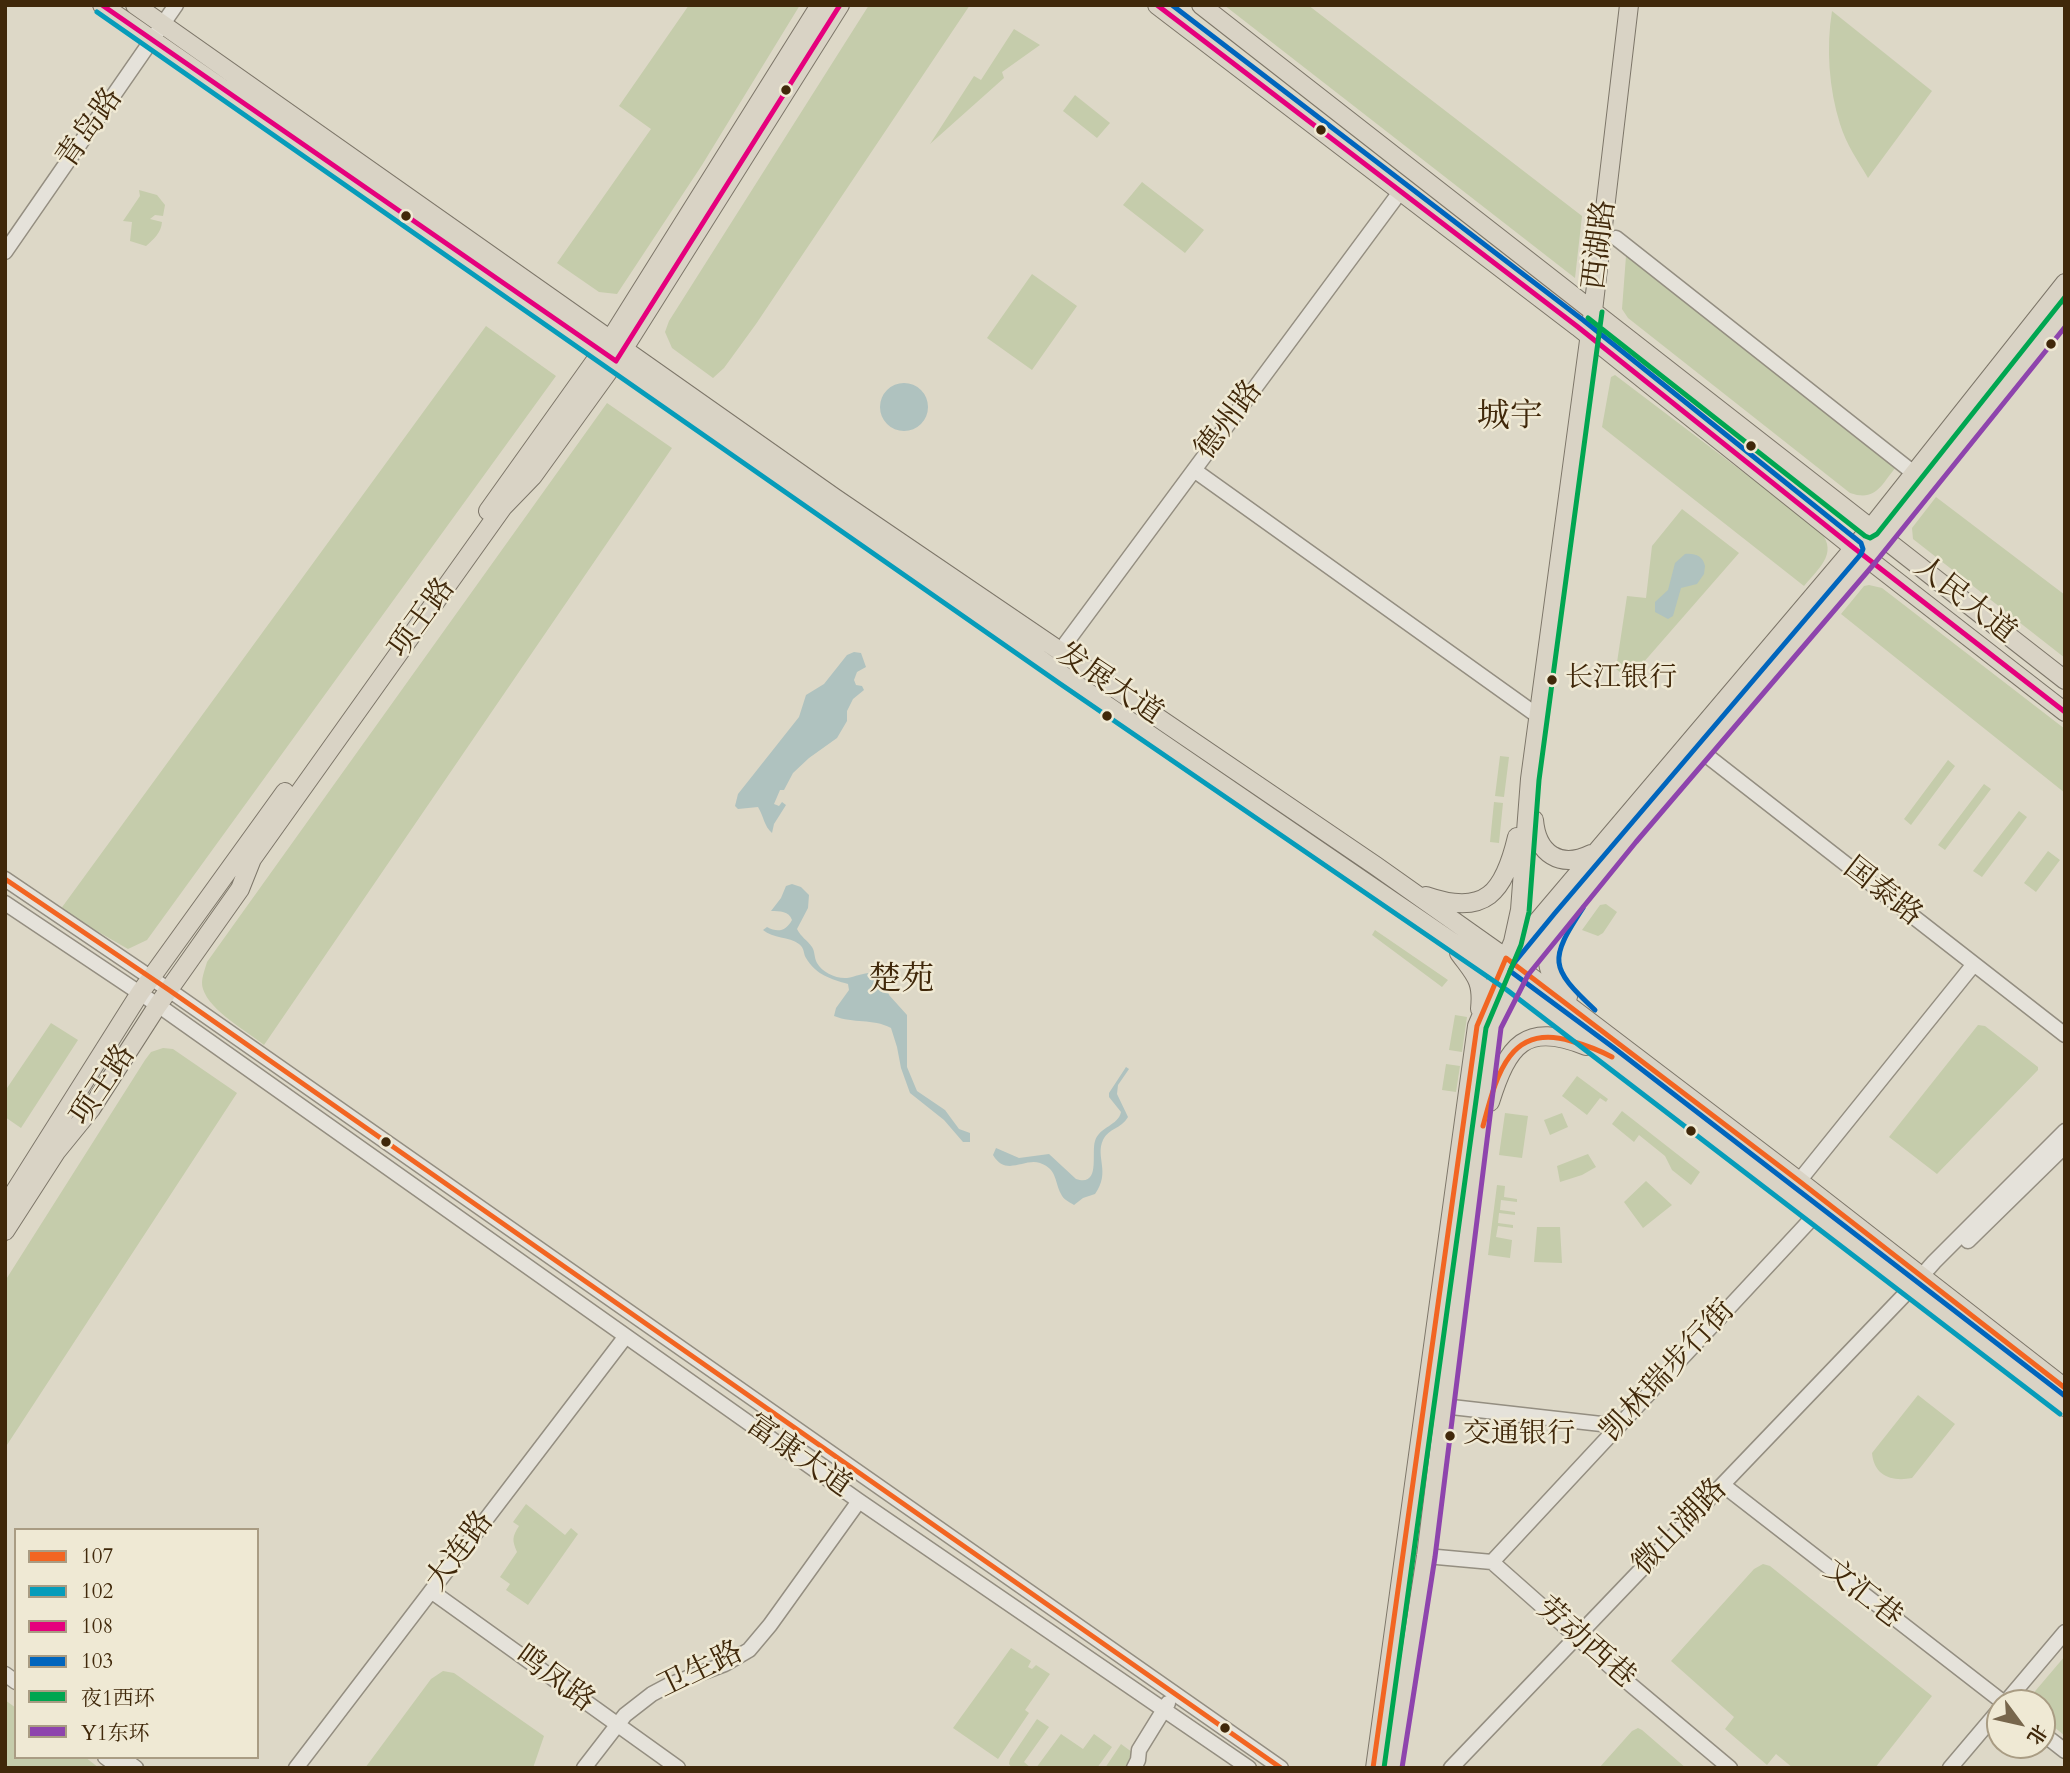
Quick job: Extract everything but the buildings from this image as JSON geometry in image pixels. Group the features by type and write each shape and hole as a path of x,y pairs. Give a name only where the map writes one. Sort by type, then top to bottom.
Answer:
{"main road":[{"name":"发展大道","path":"102,5 1376,866 1614,1049 1799,1181 2065,1407"},
{"name":"发展大道","path":"135,5 1064,676 1451,942 1510,971"},
{"name":"项王路","path":"5,1207 151,977 613,351 820,5"},
{"name":"项王路","path":"5,1231 56,1152 92,1109 158,1005 240,889 252,859 503,507 533,476 840,5"},
{"name":"人民大道","path":"1157,5 1527,287 2065,712"},
{"name":"人民大道","path":"1201,5 2065,680"},
{"name":"西湖路","path":"1393,1768 1426,1556 1493,1025 1510,971 1520,910 1530,779 1590,337 1629,5"},
{"path":"1527,287 1540,270"},
{"path":"1877,534 1914,474 2065,284"},
{"path":"1510,971 1701,751 1861,553 2065,313"},
{"path":"1640,377 1655,360"},
{"path":"1510,971 1595,852 1861,553"},
{"path":"1530,779 1535,835 1542,847 1553,856 1569,861 1595,852"},
{"path":"1376,866 1413,889 1442,901 1472,903 1488,897 1500,887 1507,874 1530,779"},
{"path":"1587,885 1553,938 1548,957 1549,971 1554,981 1614,1049"},
{"path":"1451,942 1480,981 1482,991 1477,1026"},
{"name":"西湖路","path":"1374,1768 1477,1026 1510,971"},
{"path":"1477,1148 1500,1073 1521,1043 1534,1036 1548,1035 1614,1049"},
{"name":"发展大道","path":"1614,1049 1816,1214 1921,1282 2065,1388"}],"street":[{"name":"青岛路","path":"5,251 176,5"},
{"name":"德州路","path":"1060,651 1400,192"},
{"path":"1616,238 1914,474"},
{"path":"1194,470 1538,716"},
{"name":"国泰路","path":"1701,751 2065,1035"},
{"name":"富康大道","path":"5,879 151,977 1281,1768"},
{"name":"富康大道","path":"5,903 158,1005 862,1502 1249,1768"},
{"path":"1799,1181 1974,964"},
{"name":"微山湖路","path":"1921,1282 1934,1262 2065,1130"},
{"name":"微山湖路","path":"1451,1768 1921,1282 2065,1146"},
{"name":"凯林瑞步行街","path":"1492,1562 1816,1214"},
{"name":"大连路","path":"296,1768 626,1336"},
{"path":"1425,1404 1619,1426"},
{"name":"文汇巷","path":"1723,1485 1986,1689"},
{"name":"卫生路","path":"594,1768 632,1709 660,1689 725,1664 749,1650 862,1502"},
{"path":"1426,1556 1492,1562"},
{"name":"劳动西巷","path":"1492,1562 1730,1768"},
{"name":"鸣凤路","path":"431,1591 678,1768"},
{"path":"2016,1689 2065,1632"},
{"path":"1134,1768 1139,1749 1174,1693"},
{"path":"1950,1768 1986,1726"},
{"name":"卫生路","path":"584,1768 620,1727"}],"green space":[{"path":"689,5 800,5 702,165 617,294 599,292 557,263 651,129 619,106"},
{"path":"869,5 970,5 756,324 724,368 713,378 672,348 665,332 669,321"},
{"path":"1224,5 1308,5 1582,216 1575,278"},
{"path":"1832,11 1932,91 1868,178 1845,138 1833,97 1829,54"},
{"path":"1014,29 1040,45 1002,72 1004,78 930,144 974,76 981,80"},
{"path":"1075,95 1110,123 1097,138 1063,111"},
{"path":"1142,182 1204,230 1185,253 1123,205"},
{"path":"139,190 157,195 165,205 163,216 155,215 150,219 162,222 159,233 146,246 130,241 132,222 123,221 140,196"},
{"path":"1626,256 1896,467 1882,486 1866,495 1850,493 1628,318 1622,309"},
{"path":"1032,274 1077,306 1032,370 987,338"},
{"path":"486,326 556,376 147,940 128,949 60,910"},
{"path":"1615,375 1817,528 1827,544 1826,558 1804,586 1602,427 1611,377"},
{"path":"607,403 672,448 264,1045 221,1013 207,997 202,982 207,962"},
{"path":"1936,497 2065,595 2065,658 1913,539 1912,528"},
{"path":"1682,509 1739,553 1629,679 1616,669 1627,596 1646,598 1652,546"},
{"path":"1864,586 1882,588 2065,729 2065,793 1841,614"},
{"path":"1500,756 1509,757 1504,797 1495,796"},
{"path":"1948,760 1955,766 1911,825 1904,819"},
{"path":"1984,784 1991,789 1945,850 1938,845"},
{"path":"1494,802 1503,803 1499,843 1490,842"},
{"path":"2019,811 2027,817 1982,877 1973,871"},
{"path":"2048,851 2060,860 2036,892 2024,883"},
{"path":"1606,904 1617,912 1603,933 1598,936 1582,930 1600,905"},
{"path":"1375,930 1448,980 1442,987 1372,935"},
{"path":"1455,1015 1467,1017 1462,1052 1449,1050"},
{"path":"51,1023 78,1040 21,1128 5,1117 5,1091"},
{"path":"1978,1025 1985,1026 2038,1067 2038,1070 1937,1174 1889,1137"},
{"path":"163,1048 173,1049 237,1093 5,1448 5,1281 145,1060 151,1052"},
{"path":"1446,1064 1460,1066 1456,1092 1442,1090"},
{"path":"1577,1076 1608,1099 1606,1102 1600,1098 1587,1115 1562,1096"},
{"path":"1622,1111 1700,1172 1691,1185 1672,1170 1665,1156 1639,1135 1634,1142 1612,1124"},
{"path":"1505,1113 1528,1116 1522,1158 1499,1155"},
{"path":"1562,1113 1568,1127 1550,1135 1544,1120"},
{"path":"1588,1154 1596,1167 1560,1182 1557,1166"},
{"path":"1646,1181 1672,1205 1643,1228 1624,1202"},
{"path":"1497,1185 1505,1186 1504,1197 1517,1199 1517,1202 1501,1200 1500,1210 1515,1212 1515,1215 1499,1213 1498,1223 1513,1225 1513,1228 1498,1226 1496,1237 1512,1240 1510,1258 1488,1255"},
{"path":"1537,1227 1560,1227 1562,1263 1534,1262"},
{"path":"1918,1395 1955,1424 1912,1478 1885,1476 1876,1467 1872,1453"},
{"path":"526,1504 565,1535 571,1528 578,1534 528,1605 506,1590 510,1584 500,1577 517,1552 513,1539 519,1526 513,1522"},
{"path":"1763,1564 1770,1566 1932,1696 1875,1768 1793,1768 1776,1754 1767,1765 1725,1729 1734,1717 1671,1661 1754,1569"},
{"path":"1011,1648 1031,1661 1028,1667 1032,1669 1036,1665 1050,1674 1025,1710 1029,1713 998,1759 953,1728"},
{"path":"2065,1656 2065,1736 2056,1729 2056,1689 2037,1689"},
{"path":"443,1671 454,1673 544,1736 533,1768 365,1768 431,1679"},
{"path":"5,1700 14,1707 14,1759 88,1759 99,1768 5,1768"},
{"path":"1037,1719 1049,1727 1024,1762 1031,1768 1012,1768 1010,1759"},
{"path":"1638,1728 1686,1768 1599,1768 1632,1731"},
{"path":"1061,1734 1083,1749 1094,1734 1112,1747 1097,1768 1036,1768"},
{"path":"1121,1744 1136,1755 1127,1768 1105,1768"}],"shaded area":[{"path":"904,383 921,390 928,407 921,424 904,431 887,424 880,407 887,390"},
{"path":"1685,554 1700,558 1705,566 1704,574 1697,584 1681,588 1673,616 1668,619 1655,612 1655,602 1668,590 1675,563"},
{"path":"861,653 866,667 857,672 854,680 856,685 862,686 864,690 853,699 847,711 847,721 837,738 809,758 793,773 784,790 780,790 774,804 779,806 782,802 786,805 774,824 772,833 758,807 738,809 735,806 738,794 799,717 806,695 824,684 847,655"},
{"path":"792,884 801,887 809,895 808,908 797,929 812,947 819,966 838,977 875,973 880,981 885,980 889,995 907,1015 907,1067 917,1091 945,1110 959,1129 970,1133 970,1142 963,1142 944,1120 910,1093 891,1028 834,1016 836,1008 849,990 848,984 814,969 799,944 763,930 767,927 781,930 792,920 786,913 771,911 786,886"},
{"path":"1126,1067 1129,1069 1118,1085 1117,1094 1128,1117 1103,1140 1102,1179 1095,1194 1074,1205 1062,1196 1052,1172 1045,1165 1034,1162 1009,1166 998,1161 993,1155 996,1148 1019,1158 1049,1154 1076,1179 1089,1178 1092,1174 1097,1136 1119,1117 1121,1112 1109,1097 1109,1093"}],"transit line":[{"name":"108","path":"102,5 616,361 840,5"},
{"name":"108","path":"1157,5 1578,327 1854,548 2065,712"},
{"name":"103","path":"1172,5 1583,320 1861,543 1861,554 1555,913 1510,971 2065,1396"},
{"name":"102","path":"97,12 1059,683 1507,990 2060,1414"},
{"name":"夜1西环","path":"1588,318 1870,538 1877,534 2065,297"},
{"name":"夜1西环","path":"1384,1768 1486,1028 1521,945 1529,912 1539,780 1602,312"},
{"name":"Y1东环","path":"1402,1768 1435,1557 1501,1028 1528,975 1636,842 1874,564 2065,327"},
{"name":"107","path":"5,879 169,990 1281,1768"},
{"name":"103","path":"1583,908 1564,940 1559,962 1569,983 1595,1010"},
{"name":"107","path":"1373,1768 1477,1026 1506,958 2065,1388"},
{"name":"107","path":"1483,1126 1493,1090 1508,1058 1519,1047 1532,1040 1550,1037 1571,1041 1612,1057"}],"place":[{"name":"长江银行","path":"1552,680"},
{"name":"交通银行","path":"1450,1436"}],"district":[{"name":"城宇","path":"1510,418"},
{"name":"楚苑","path":"901,981"}]}
